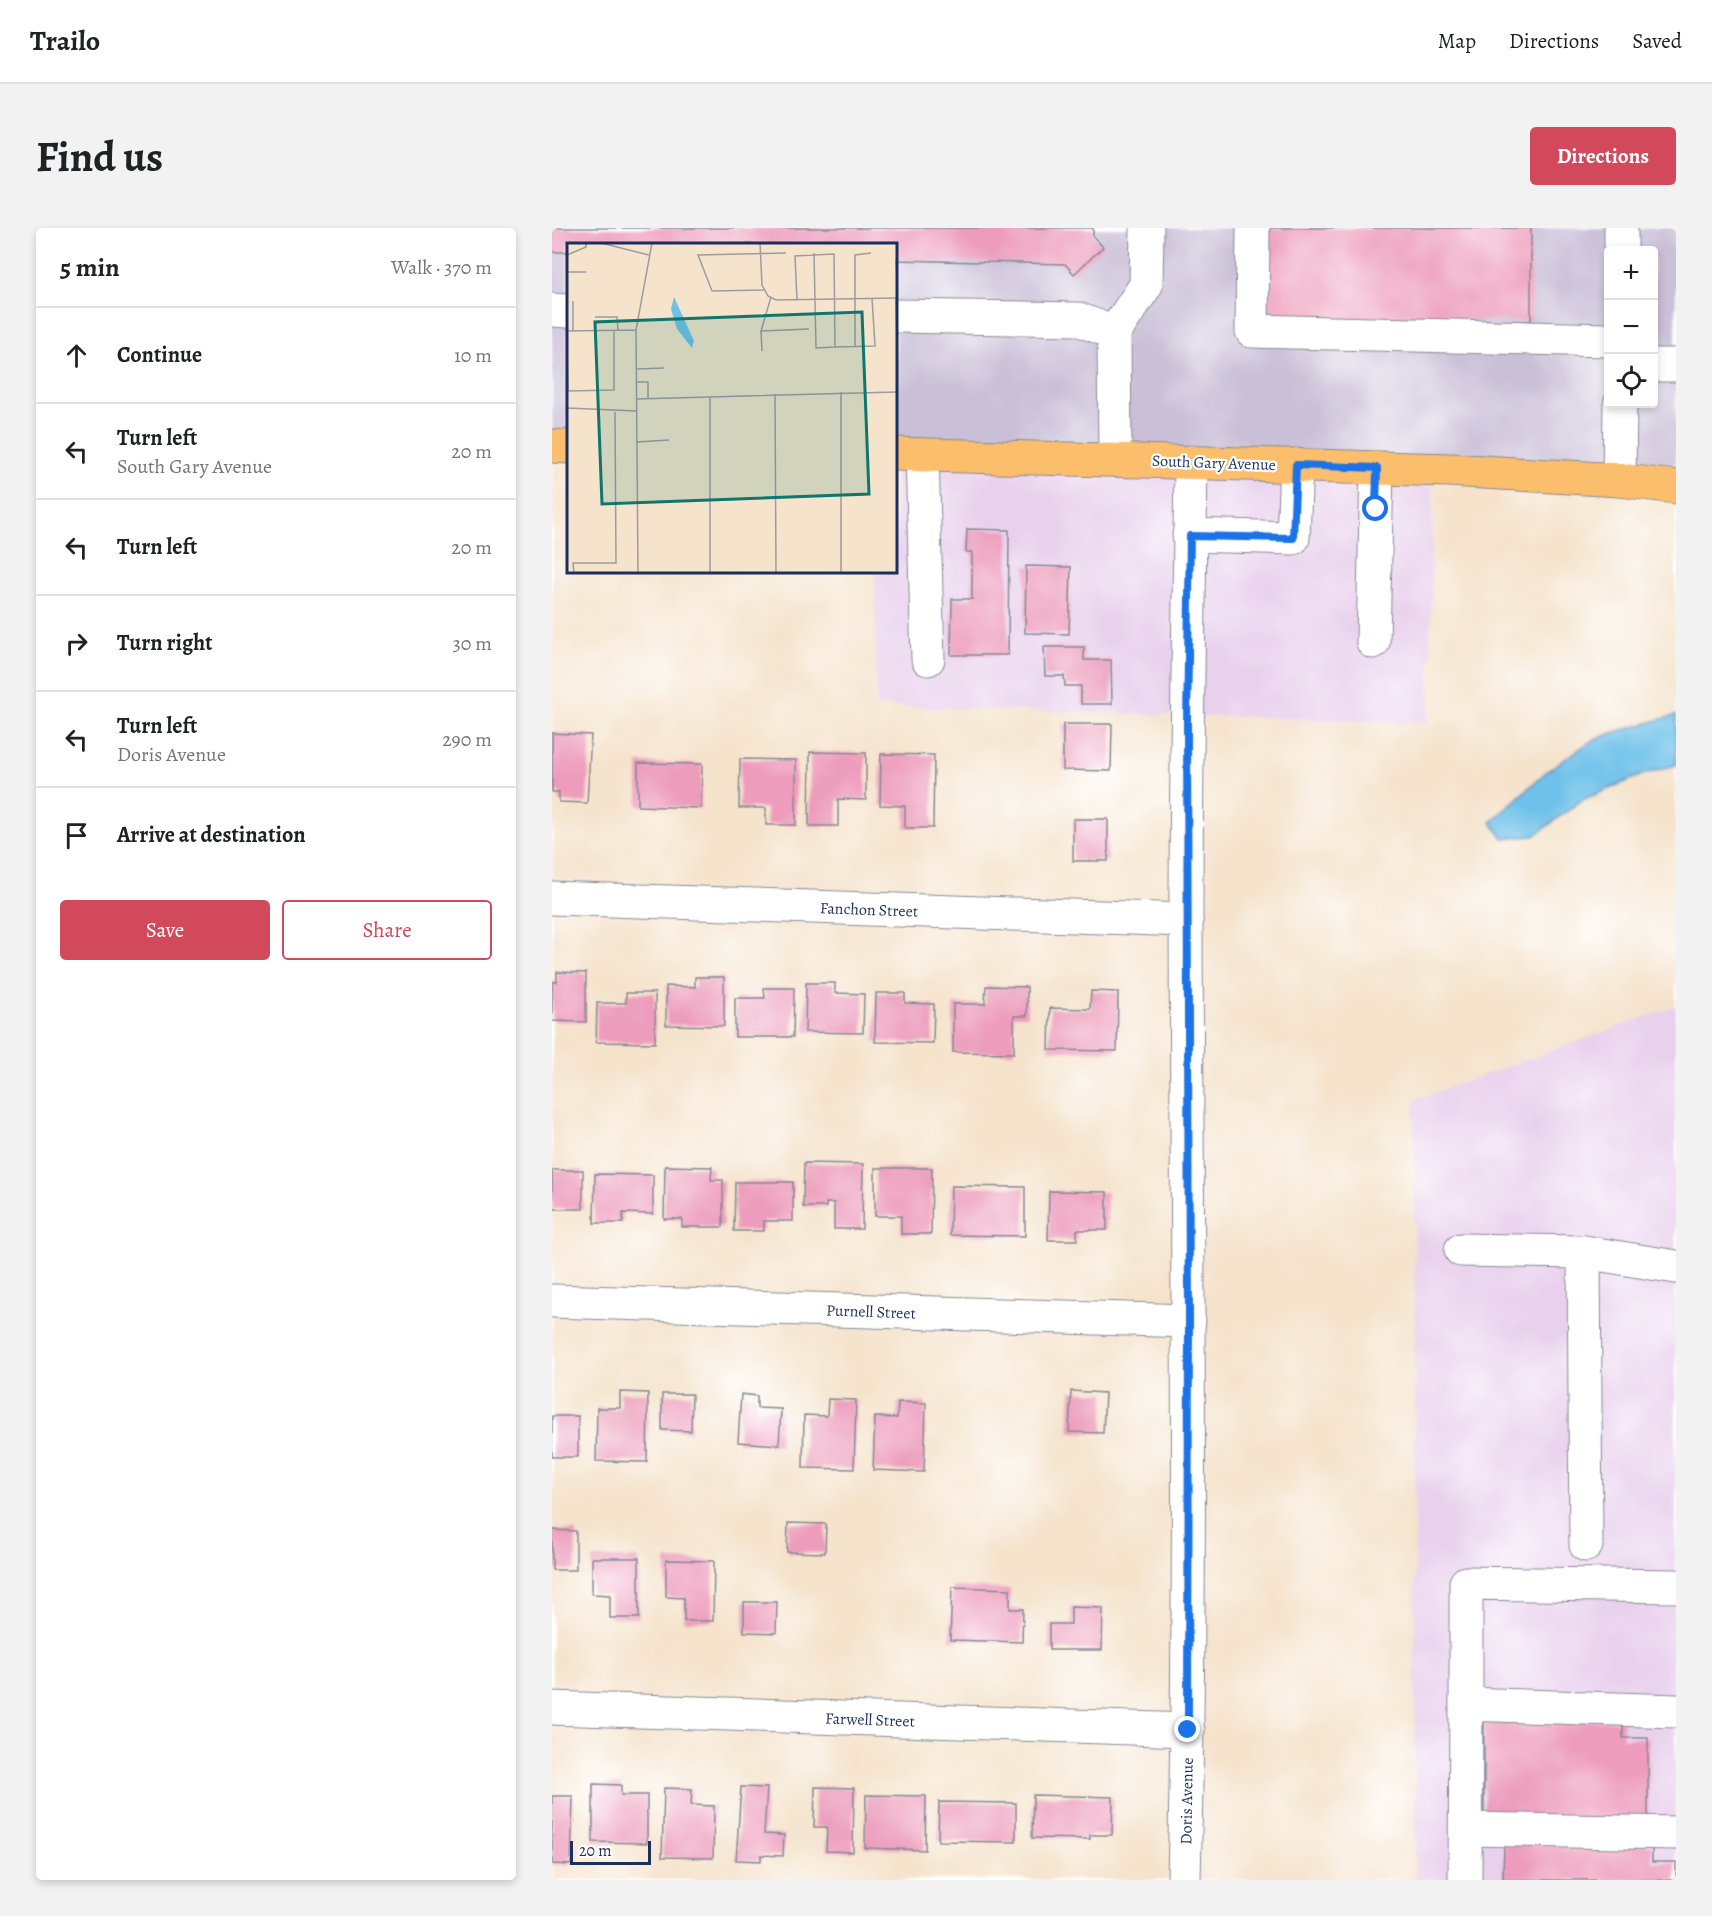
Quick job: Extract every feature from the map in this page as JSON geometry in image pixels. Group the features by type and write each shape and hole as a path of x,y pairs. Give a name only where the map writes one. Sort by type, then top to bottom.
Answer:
{"main road":[{"path":"552,446 567,447"},
{"name":"South Gary Avenue","path":"909,455 1377,468 1619,480 1676,487"}],"street":[{"path":"1115,459 1114,333 1146,285 1147,228"},
{"path":"1253,228 1252,332 1604,340"},
{"path":"1621,228 1621,246"},
{"path":"897,316 1078,319 1114,333"},
{"path":"1658,365 1676,365"},
{"path":"1619,480 1620,408"},
{"path":"909,455 928,659"},
{"name":"Doris Avenue","path":"1184,1880 1188,1730 1189,1321 1186,920 1191,462"},
{"path":"1190,536 1293,538 1296,465"},
{"path":"1373,642 1377,468"},
{"name":"Fanchon Street","path":"552,898 1186,920"},
{"path":"1461,1250 1584,1252 1676,1267"},
{"path":"1584,1252 1586,1545"},
{"name":"Purnell Street","path":"552,1301 1189,1321"},
{"path":"1465,1880 1466,1583 1676,1586"},
{"path":"1466,1704 1676,1711"},
{"name":"Farwell Street","path":"552,1708 1188,1730"},
{"path":"1466,1829 1676,1833"}],"shaded area":[{"path":"552,228 1676,228 1676,476 897,448 897,243 567,243 567,441 552,441"},
{"path":"897,464 1433,483 1429,723 876,706 875,573 897,573"},
{"path":"1676,1006 1676,1880 1415,1880 1414,1100"}],"water":[{"path":"1676,715 1676,765 1642,775 1582,800 1534,836 1503,838 1491,822 1547,771 1590,742 1612,733"}],"building":[{"path":"552,228 1093,228 1093,236 1103,247 1074,274 1065,264 897,260 897,243 567,243 567,252 552,252"},
{"path":"1266,228 1531,228 1531,321 1265,319"},
{"path":"967,529 1009,530 1008,655 951,655 952,599 972,599 972,552 966,552"},
{"path":"1026,566 1071,567 1069,634 1025,633"},
{"path":"1044,647 1084,647 1084,660 1111,660 1112,704 1081,704 1081,686 1065,686 1064,676 1045,676"},
{"path":"1063,724 1112,724 1111,771 1063,770"},
{"path":"552,733 591,735 587,803 559,802 559,792 552,792"},
{"path":"810,752 866,753 866,800 838,799 838,826 809,826"},
{"path":"881,754 934,755 933,828 905,828 905,806 880,805"},
{"path":"740,759 796,760 796,825 766,825 766,808 739,808"},
{"path":"638,763 702,764 701,808 638,806"},
{"path":"1073,819 1108,819 1108,861 1073,861"},
{"path":"557,972 586,973 586,1022 552,1021 552,982 557,982"},
{"path":"695,977 724,977 724,1026 666,1025 666,986 695,987"},
{"path":"806,983 835,983 835,993 864,994 863,1033 805,1032"},
{"path":"986,986 1027,987 1027,1016 1014,1016 1014,1053 953,1052 953,1004 985,1004"},
{"path":"764,988 794,988 793,1037 735,1037 735,998 765,998"},
{"path":"1091,991 1118,992 1117,1051 1049,1050 1050,1008 1090,1009"},
{"path":"626,993 655,993 655,1043 596,1042 597,1003 626,1003"},
{"path":"876,993 905,993 905,1003 934,1004 933,1043 875,1042"},
{"path":"804,1163 863,1164 862,1229 834,1229 834,1203 826,1203 826,1207 803,1207"},
{"path":"665,1166 712,1167 711,1180 723,1180 723,1227 682,1227 682,1219 664,1219"},
{"path":"875,1168 932,1168 931,1234 901,1234 901,1216 875,1216"},
{"path":"552,1170 583,1170 583,1209 552,1209"},
{"path":"595,1174 653,1175 653,1214 623,1213 623,1223 594,1223"},
{"path":"735,1182 793,1182 793,1221 764,1221 764,1231 734,1231"},
{"path":"951,1186 1025,1187 1025,1236 950,1235"},
{"path":"1049,1191 1107,1192 1107,1230 1077,1230 1077,1240 1048,1240"},
{"path":"1071,1391 1105,1393 1103,1433 1069,1432"},
{"path":"620,1392 648,1393 647,1462 596,1461 597,1408 620,1408"},
{"path":"662,1394 692,1394 691,1431 662,1430"},
{"path":"741,1394 757,1396 757,1408 781,1409 779,1445 738,1442"},
{"path":"828,1399 856,1400 854,1469 803,1468 804,1415 827,1416"},
{"path":"898,1402 926,1403 924,1472 873,1470 875,1417 897,1418"},
{"path":"552,1416 578,1416 578,1457 552,1457"},
{"path":"788,1523 826,1524 825,1553 787,1552"},
{"path":"552,1530 576,1531 576,1570 552,1570"},
{"path":"592,1558 639,1558 639,1618 610,1618 610,1595 592,1594"},
{"path":"666,1560 714,1561 713,1621 684,1621 684,1598 666,1597"},
{"path":"952,1587 1010,1589 1010,1609 1023,1609 1022,1642 950,1640"},
{"path":"744,1602 777,1602 776,1633 744,1632"},
{"path":"1071,1607 1103,1608 1102,1650 1049,1650 1049,1624 1071,1624"},
{"path":"1484,1720 1623,1721 1623,1738 1648,1738 1648,1820 1484,1819"},
{"path":"593,1784 621,1785 621,1795 647,1795 647,1843 593,1842"},
{"path":"741,1787 767,1788 764,1834 784,1835 783,1856 761,1855 761,1861 736,1860"},
{"path":"815,1787 854,1788 853,1852 826,1851 827,1827 814,1827"},
{"path":"664,1788 692,1789 691,1805 714,1806 713,1858 662,1857"},
{"path":"866,1795 926,1796 925,1850 865,1848"},
{"path":"1033,1795 1113,1797 1112,1835 1090,1835 1090,1839 1032,1838"},
{"path":"552,1796 573,1796 571,1865 552,1864"},
{"path":"939,1802 1016,1803 1016,1842 938,1841"},
{"path":"1504,1843 1652,1845 1652,1862 1676,1862 1676,1880 1503,1880"}],"route":[{"path":"1188,1730 1189,1321 1186,920 1190,536 1293,538 1296,465 1377,468 1376,509"}]}
